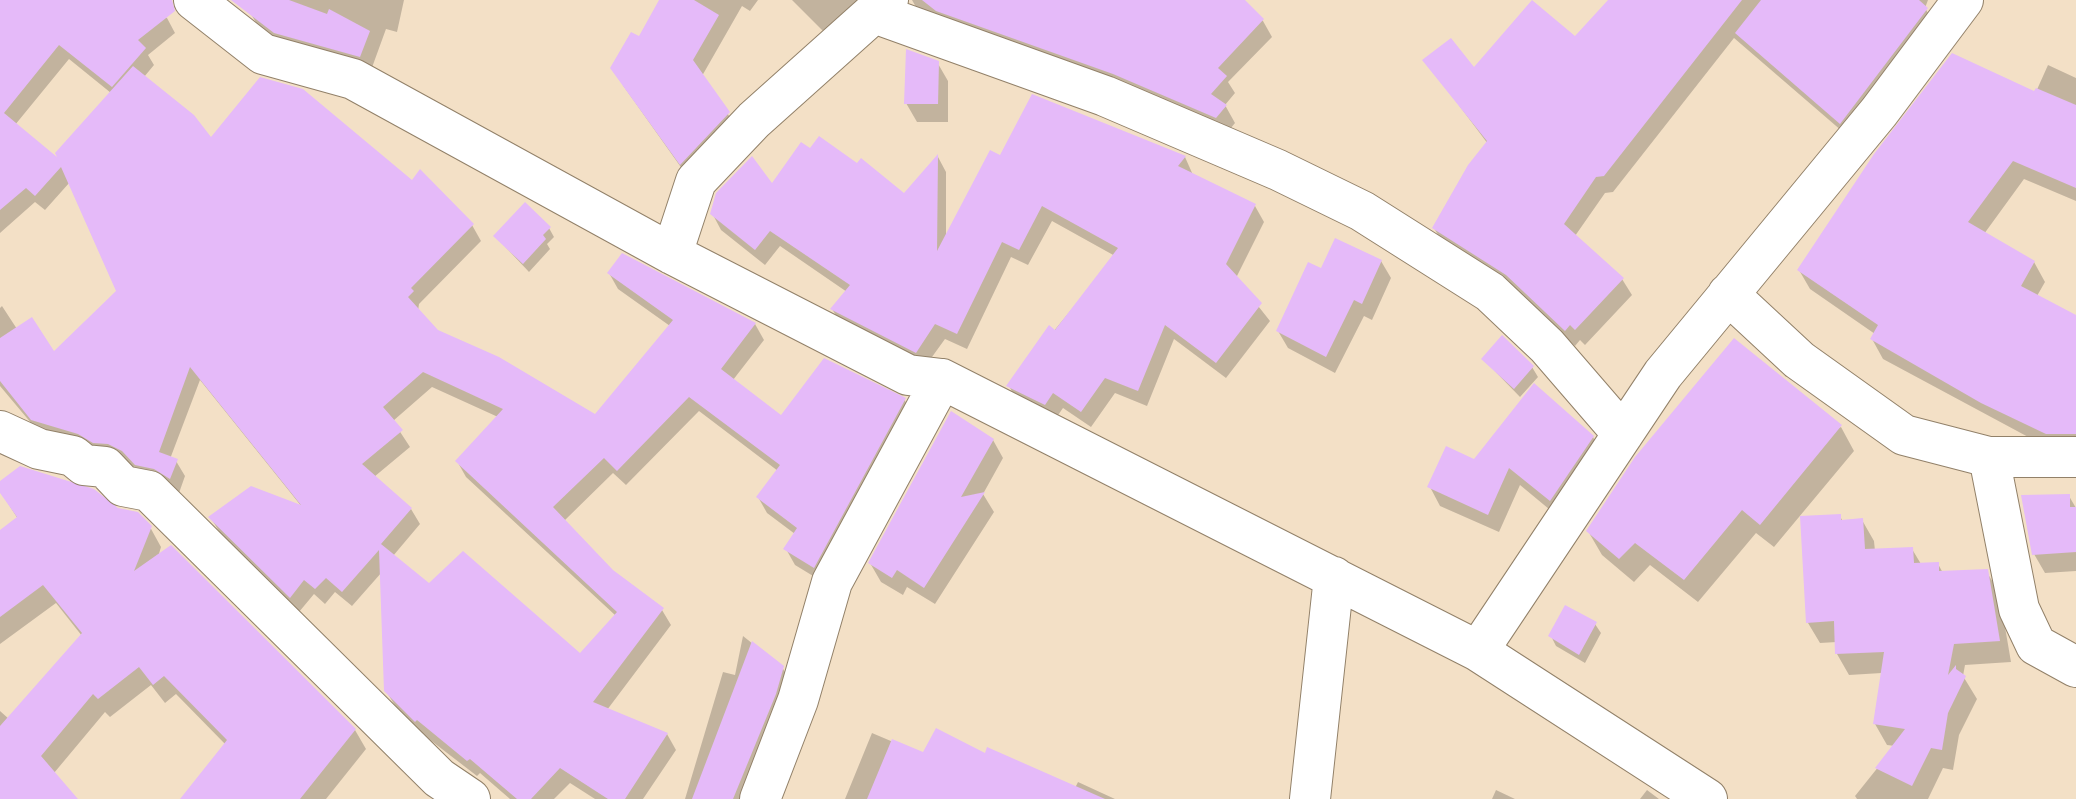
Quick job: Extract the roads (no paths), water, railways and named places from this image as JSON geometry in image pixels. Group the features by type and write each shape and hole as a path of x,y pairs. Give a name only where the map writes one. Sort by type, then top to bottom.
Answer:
{"street":[{"path":"194,0 263,54 353,79 672,254 908,375 942,379 1478,651 1707,799"},
{"path":"1478,651 1663,374 1879,112 1963,0"},
{"path":"672,254 696,181 754,120 881,7 1105,96 1278,170 1362,211 1490,292 1547,346 1623,434"},
{"path":"1728,294 1799,360 1904,435 1989,457 2076,457"},
{"path":"760,799 798,700 832,582 942,379"},
{"path":"0,431 39,449 73,456 84,465 105,467 123,486 149,491 439,778 470,799"},
{"path":"1989,457 2019,609 2036,645 2076,667"},
{"path":"1310,799 1334,577"}]}
